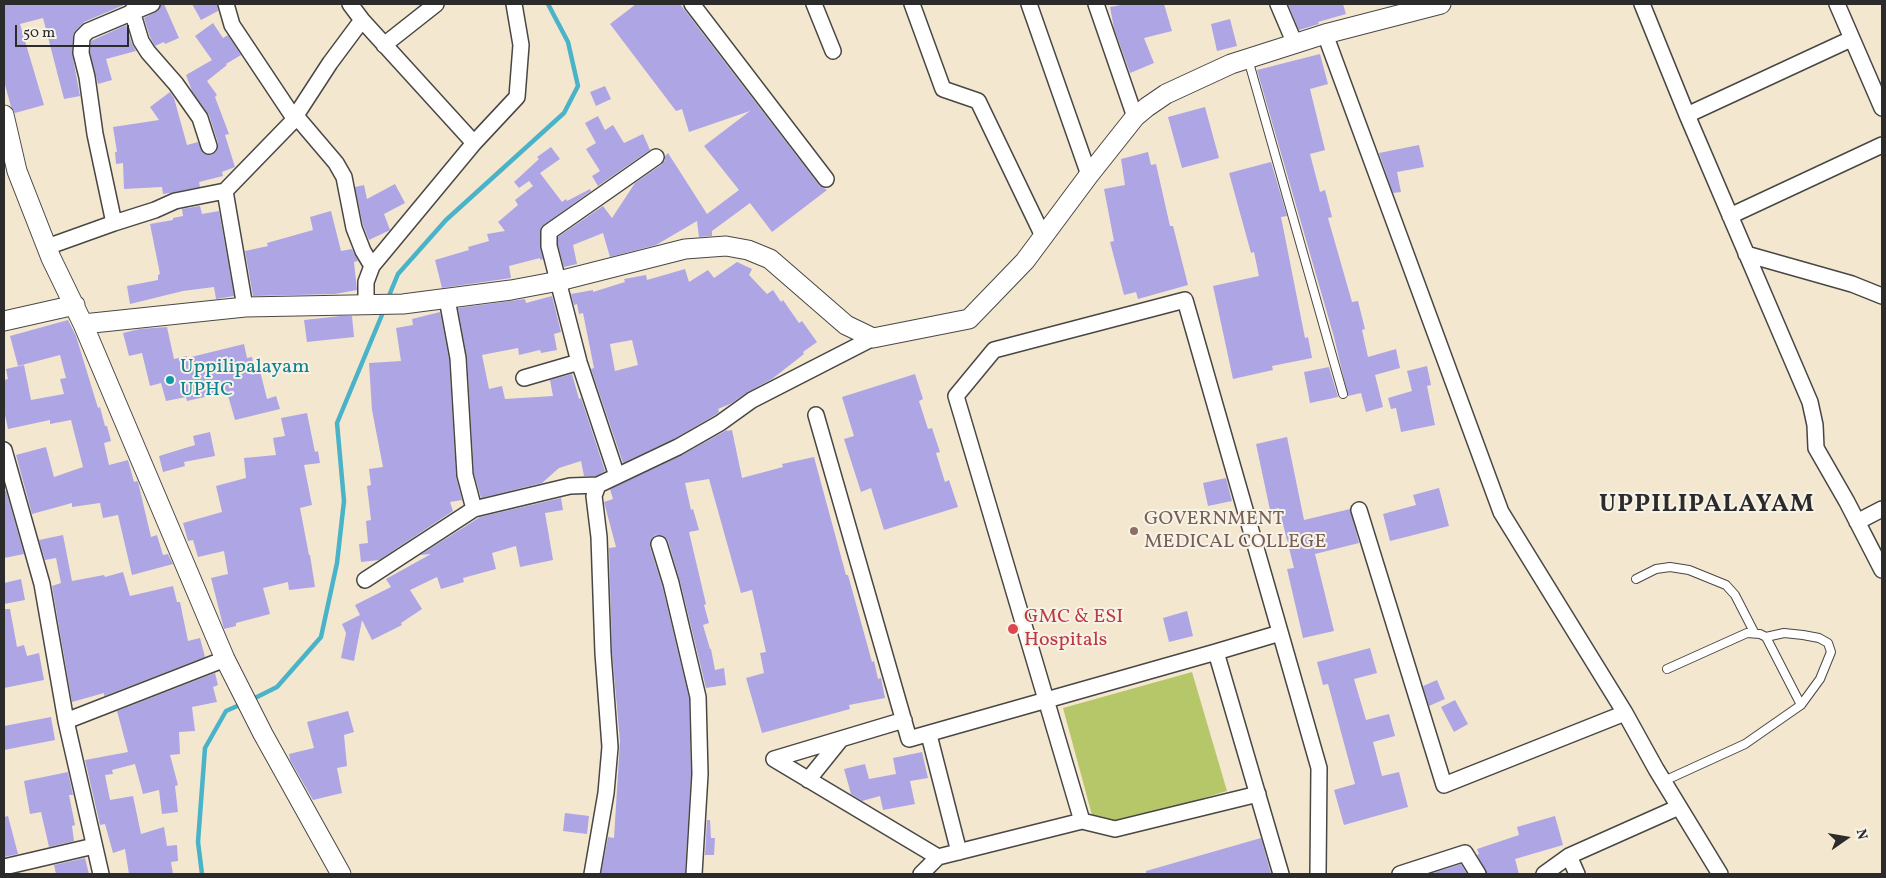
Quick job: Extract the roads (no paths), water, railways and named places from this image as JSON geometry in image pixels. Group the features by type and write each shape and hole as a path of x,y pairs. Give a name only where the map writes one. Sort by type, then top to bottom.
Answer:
{"street":[{"path":"114,223 94,134 87,77 81,53 82,38 88,31 152,4"},
{"path":"226,4 232,25 295,117 336,163 344,176 354,228 363,251 372,266"},
{"path":"350,4 384,45 474,143"},
{"path":"384,45 436,4"},
{"path":"372,305 366,282 372,266 474,143 517,97 521,45 514,4"},
{"path":"692,4 826,179"},
{"path":"814,4 833,51"},
{"path":"912,4 943,88 978,101 1043,236"},
{"path":"1029,4 1088,174"},
{"path":"1096,4 1135,117"},
{"path":"1278,4 1295,44"},
{"path":"365,580 474,509 570,486 598,485 678,447 720,423 752,400 873,338 969,319 1024,261 1088,174 1135,117 1166,94 1210,73 1248,59 1325,34 1441,4"},
{"path":"1642,4 1687,115 1810,402 1815,425 1816,448 1882,570"},
{"path":"1837,4 1882,108"},
{"path":"132,11 142,41 148,52 176,84 200,118 209,146"},
{"path":"46,247 155,210 175,201 225,192 295,117 362,20"},
{"path":"1325,34 1500,512 1625,713 1720,874"},
{"path":"1687,115 1851,39"},
{"path":"5,124 17,171 46,247 84,324 225,659 263,734 341,874"},
{"path":"1730,216 1882,145"},
{"path":"617,476 579,362 549,246 549,232 656,157"},
{"path":"225,192 244,307"},
{"path":"84,324 244,307 403,304 447,299 559,281 685,249 726,246 748,250 770,259 846,325 873,338"},
{"path":"1746,254 1852,284 1882,296"},
{"path":"447,299 458,358 465,475 474,509"},
{"path":"1082,821 956,396 994,350 1185,300 1319,768 1318,874"},
{"path":"4,321 74,305"},
{"path":"524,378 579,362"},
{"path":"816,415 909,739 929,735 1280,633"},
{"path":"4,450 42,584 66,721 101,874"},
{"path":"592,874 606,793 610,747 603,653 600,537 594,496 598,485"},
{"path":"1857,522 1882,509"},
{"path":"1359,510 1444,785 1625,713"},
{"path":"659,544 698,697 700,774 694,874"},
{"path":"1216,652 1281,874"},
{"path":"66,721 225,659"},
{"path":"904,720 774,759 938,857"},
{"path":"929,735 959,852"},
{"path":"808,780 841,739"},
{"path":"921,874 938,857 1082,821 1116,829 1258,794"},
{"path":"1544,874 1569,856 1679,807"},
{"path":"4,867 94,846"},
{"path":"1400,874 1465,853 1478,874"},
{"path":"1569,856 1577,874"}],"lane":[{"path":"1248,59 1343,394"},
{"path":"1636,579 1656,569 1670,567 1689,570 1726,585 1734,595 1754,632"},
{"path":"1664,781 1745,744 1801,705 1820,678 1831,652 1828,643 1819,638 1794,634 1766,637 1754,632 1747,633 1667,669"},
{"path":"1766,637 1801,705"}],"waterway":[{"path":"388,298 398,274 446,220 564,113 578,86 568,42 548,4"},
{"path":"251,700 277,687 321,637 337,563 344,501 337,423 384,310"},
{"path":"202,874 198,842 205,748 226,711 244,703"}],"place":[{"name":"Uppilipalayam UPHC","path":"170,380"},
{"name":"GOVERNMENT MEDICAL COLLEGE","path":"1134,531"},
{"name":"GMC & ESI Hospitals","path":"1013,629"}],"district":[{"name":"UPPILIPALAYAM","path":"1707,506"}]}
